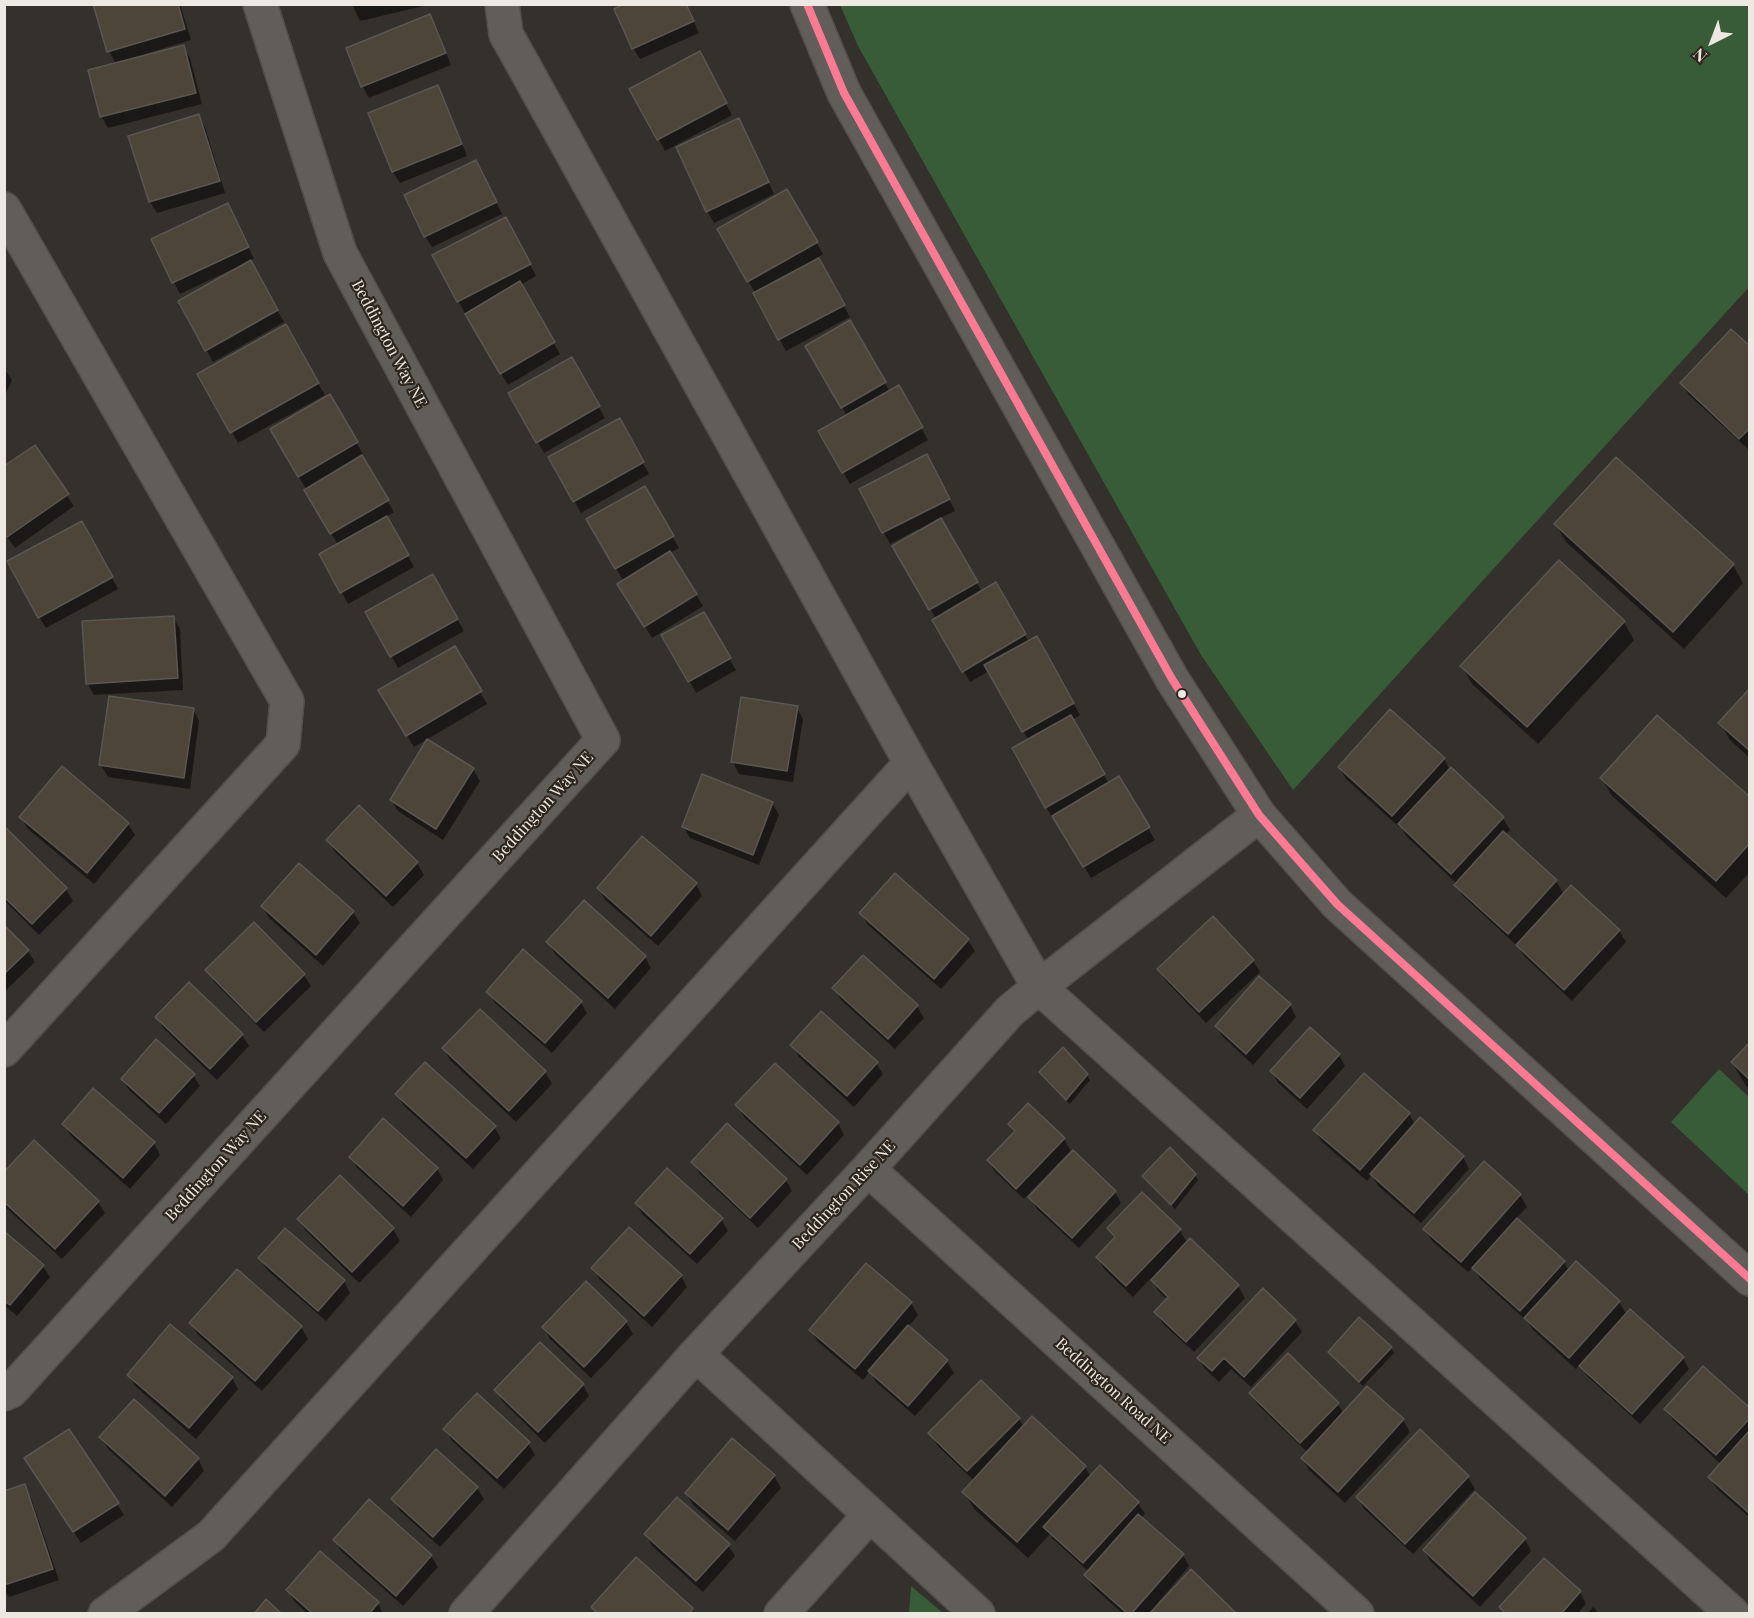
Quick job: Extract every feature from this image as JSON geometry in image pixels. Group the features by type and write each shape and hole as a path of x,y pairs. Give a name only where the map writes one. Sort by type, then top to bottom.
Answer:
{"street":[{"name":"Beddington Way NE","path":"4,1394 11,1391 603,740 340,253 260,4"},
{"path":"502,4 506,34 911,763 1039,987 1733,1614"},
{"path":"807,4 844,93 1172,679 1259,815 1337,904 1749,1279"},
{"path":"4,209 287,701 283,744 4,1050"},
{"path":"105,1614 211,1536 911,763"},
{"name":"Beddington Rise NE","path":"466,1614 696,1354 1011,1011 1259,815"},
{"name":"Beddington Road NE","path":"868,1169 1357,1614"},
{"path":"696,1354 869,1516 978,1614"},
{"path":"781,1614 869,1516"}],"green space":[{"path":"840,5 1749,5 1749,287 1293,790 1201,655 858,46"},
{"path":"1719,1069 1749,1097 1749,1195 1671,1122"},
{"path":"911,1586 943,1613 909,1613"}],"building":[{"path":"93,4 178,4 185,29 107,52"},
{"path":"624,4 686,4 694,21 632,49 614,9"},
{"path":"430,14 446,53 361,87 346,48"},
{"path":"184,45 196,93 100,117 88,70"},
{"path":"700,51 727,103 657,140 629,89"},
{"path":"438,85 462,144 392,172 368,113"},
{"path":"199,114 220,181 149,202 128,136"},
{"path":"739,118 769,182 706,212 676,147"},
{"path":"476,160 497,202 424,237 404,195"},
{"path":"787,189 818,242 747,282 717,229"},
{"path":"228,203 249,247 172,283 151,239"},
{"path":"506,217 531,264 457,302 432,255"},
{"path":"819,258 845,305 778,340 753,293"},
{"path":"251,260 278,310 205,351 178,301"},
{"path":"520,281 555,342 500,374 465,314"},
{"path":"850,320 886,382 841,408 805,346"},
{"path":"286,324 319,383 230,433 197,374"},
{"path":"1731,329 1750,346 1750,428 1739,439 1680,383"},
{"path":"572,357 600,406 536,443 508,393"},
{"path":"899,385 923,427 842,473 818,431"},
{"path":"330,394 358,442 298,477 270,429"},
{"path":"620,418 644,462 573,502 548,457"},
{"path":"35,445 69,494 7,537 4,534 4,466"},
{"path":"927,454 950,499 882,533 859,489"},
{"path":"362,455 389,500 330,534 304,490"},
{"path":"1616,457 1734,564 1673,632 1554,524"},
{"path":"645,486 674,536 615,569 586,519"},
{"path":"387,516 409,555 340,593 319,554"},
{"path":"941,518 978,582 929,610 892,546"},
{"path":"82,521 113,577 38,618 7,561"},
{"path":"670,551 697,594 644,627 617,584"},
{"path":"1559,560 1625,621 1527,727 1460,666"},
{"path":"433,574 458,619 390,657 365,612"},
{"path":"996,582 1026,634 962,672 932,620"},
{"path":"704,612 731,658 688,682 661,635"},
{"path":"174,616 178,678 86,684 82,621"},
{"path":"1037,636 1074,703 1022,732 984,665"},
{"path":"455,646 482,691 406,736 378,690"},
{"path":"1750,688 1750,751 1718,723"},
{"path":"109,696 194,708 184,778 99,765"},
{"path":"741,697 798,706 787,771 731,762"},
{"path":"1390,709 1445,758 1392,816 1338,767"},
{"path":"1071,715 1105,774 1045,808 1012,748"},
{"path":"1657,715 1750,797 1750,843 1716,881 1600,778"},
{"path":"427,739 474,768 436,829 390,800"},
{"path":"62,766 129,823 87,873 19,817"},
{"path":"1451,767 1504,817 1451,874 1398,824"},
{"path":"702,774 773,802 753,855 682,827"},
{"path":"1119,776 1150,827 1083,867 1052,816"},
{"path":"359,805 418,862 386,896 326,840"},
{"path":"4,826 67,888 32,924 4,897"},
{"path":"1503,831 1557,880 1508,934 1454,885"},
{"path":"642,836 697,883 651,936 597,888"},
{"path":"299,863 354,911 316,955 261,906"},
{"path":"895,873 969,939 934,979 859,913"},
{"path":"1571,885 1620,930 1564,990 1516,945"},
{"path":"584,900 646,956 608,998 546,942"},
{"path":"1213,916 1254,960 1199,1012 1157,969"},
{"path":"254,922 305,974 256,1022 205,970"},
{"path":"4,925 29,950 4,974"},
{"path":"523,949 582,1001 545,1043 486,992"},
{"path":"863,955 918,1005 888,1039 832,988"},
{"path":"1259,976 1291,1004 1246,1054 1215,1026"},
{"path":"189,982 243,1034 210,1069 155,1017"},
{"path":"480,1009 546,1071 509,1111 442,1048"},
{"path":"821,1011 878,1062 847,1096 790,1045"},
{"path":"1310,1027 1340,1054 1300,1098 1270,1071"},
{"path":"156,1039 195,1074 159,1113 121,1079"},
{"path":"1750,1042 1750,1080 1731,1062"},
{"path":"1063,1047 1088,1074 1066,1100 1039,1072"},
{"path":"425,1062 496,1126 466,1158 395,1094"},
{"path":"775,1063 839,1122 800,1165 735,1105"},
{"path":"1364,1073 1410,1113 1360,1170 1313,1130"},
{"path":"93,1088 155,1142 123,1178 62,1124"},
{"path":"1028,1103 1065,1138 1016,1189 987,1160 1015,1131 1008,1124"},
{"path":"1420,1117 1464,1156 1414,1213 1370,1174"},
{"path":"383,1118 438,1168 403,1206 349,1157"},
{"path":"727,1123 787,1179 750,1218 691,1162"},
{"path":"34,1140 99,1201 55,1249 4,1202 4,1172"},
{"path":"1170,1147 1196,1174 1171,1205 1142,1176"},
{"path":"1073,1150 1116,1191 1072,1238 1028,1197"},
{"path":"1484,1161 1521,1194 1461,1262 1423,1229"},
{"path":"667,1168 723,1218 690,1254 635,1203"},
{"path":"340,1175 394,1228 352,1272 297,1219"},
{"path":"1142,1192 1181,1229 1126,1286 1096,1257 1115,1237 1107,1228"},
{"path":"1517,1218 1565,1261 1520,1311 1472,1268"},
{"path":"629,1227 682,1275 644,1316 591,1268"},
{"path":"285,1228 345,1280 318,1311 258,1258"},
{"path":"4,1231 44,1265 10,1305 4,1301"},
{"path":"1190,1238 1239,1285 1186,1342 1154,1312 1168,1297 1151,1280"},
{"path":"1576,1261 1620,1301 1569,1358 1524,1318"},
{"path":"866,1263 912,1302 855,1369 809,1330"},
{"path":"237,1269 302,1326 255,1381 189,1323"},
{"path":"586,1281 627,1321 584,1367 542,1327"},
{"path":"1263,1288 1296,1320 1244,1377 1224,1358 1212,1371 1197,1358"},
{"path":"1630,1309 1684,1357 1632,1414 1579,1366"},
{"path":"1359,1317 1392,1347 1359,1382 1328,1352"},
{"path":"170,1324 233,1377 189,1428 127,1375"},
{"path":"908,1325 948,1360 908,1406 868,1371"},
{"path":"540,1342 584,1384 538,1432 494,1390"},
{"path":"1288,1353 1339,1403 1300,1443 1249,1393"},
{"path":"1703,1366 1750,1408 1750,1418 1716,1455 1664,1409"},
{"path":"981,1380 1020,1418 967,1471 928,1433"},
{"path":"1367,1386 1404,1419 1338,1492 1301,1458"},
{"path":"477,1393 530,1442 497,1478 443,1429"},
{"path":"134,1399 199,1458 165,1496 99,1437"},
{"path":"1032,1416 1086,1466 1017,1542 962,1492"},
{"path":"69,1429 119,1503 73,1532 24,1458"},
{"path":"1420,1429 1469,1476 1405,1544 1356,1497"},
{"path":"1750,1430 1750,1514 1708,1477"},
{"path":"732,1438 775,1475 728,1530 685,1493"},
{"path":"436,1449 478,1487 433,1537 391,1499"},
{"path":"1100,1465 1139,1502 1083,1563 1043,1527"},
{"path":"25,1484 53,1569 4,1585 4,1491"},
{"path":"1475,1492 1526,1538 1473,1596 1423,1550"},
{"path":"677,1497 730,1544 696,1581 644,1534"},
{"path":"369,1499 432,1555 396,1596 333,1540"},
{"path":"1138,1514 1184,1554 1131,1614 1128,1614 1084,1575"},
{"path":"320,1551 379,1602 369,1614 313,1614 286,1590"},
{"path":"636,1557 693,1608 689,1614 598,1614 591,1607"},
{"path":"1544,1558 1581,1591 1561,1614 1506,1614 1499,1607"},
{"path":"1191,1569 1237,1614 1149,1614"},
{"path":"266,1599 282,1614 254,1614"}],"transit line":[{"path":"807,4 844,93 1172,679 1259,815 1337,904 1750,1279"}]}
